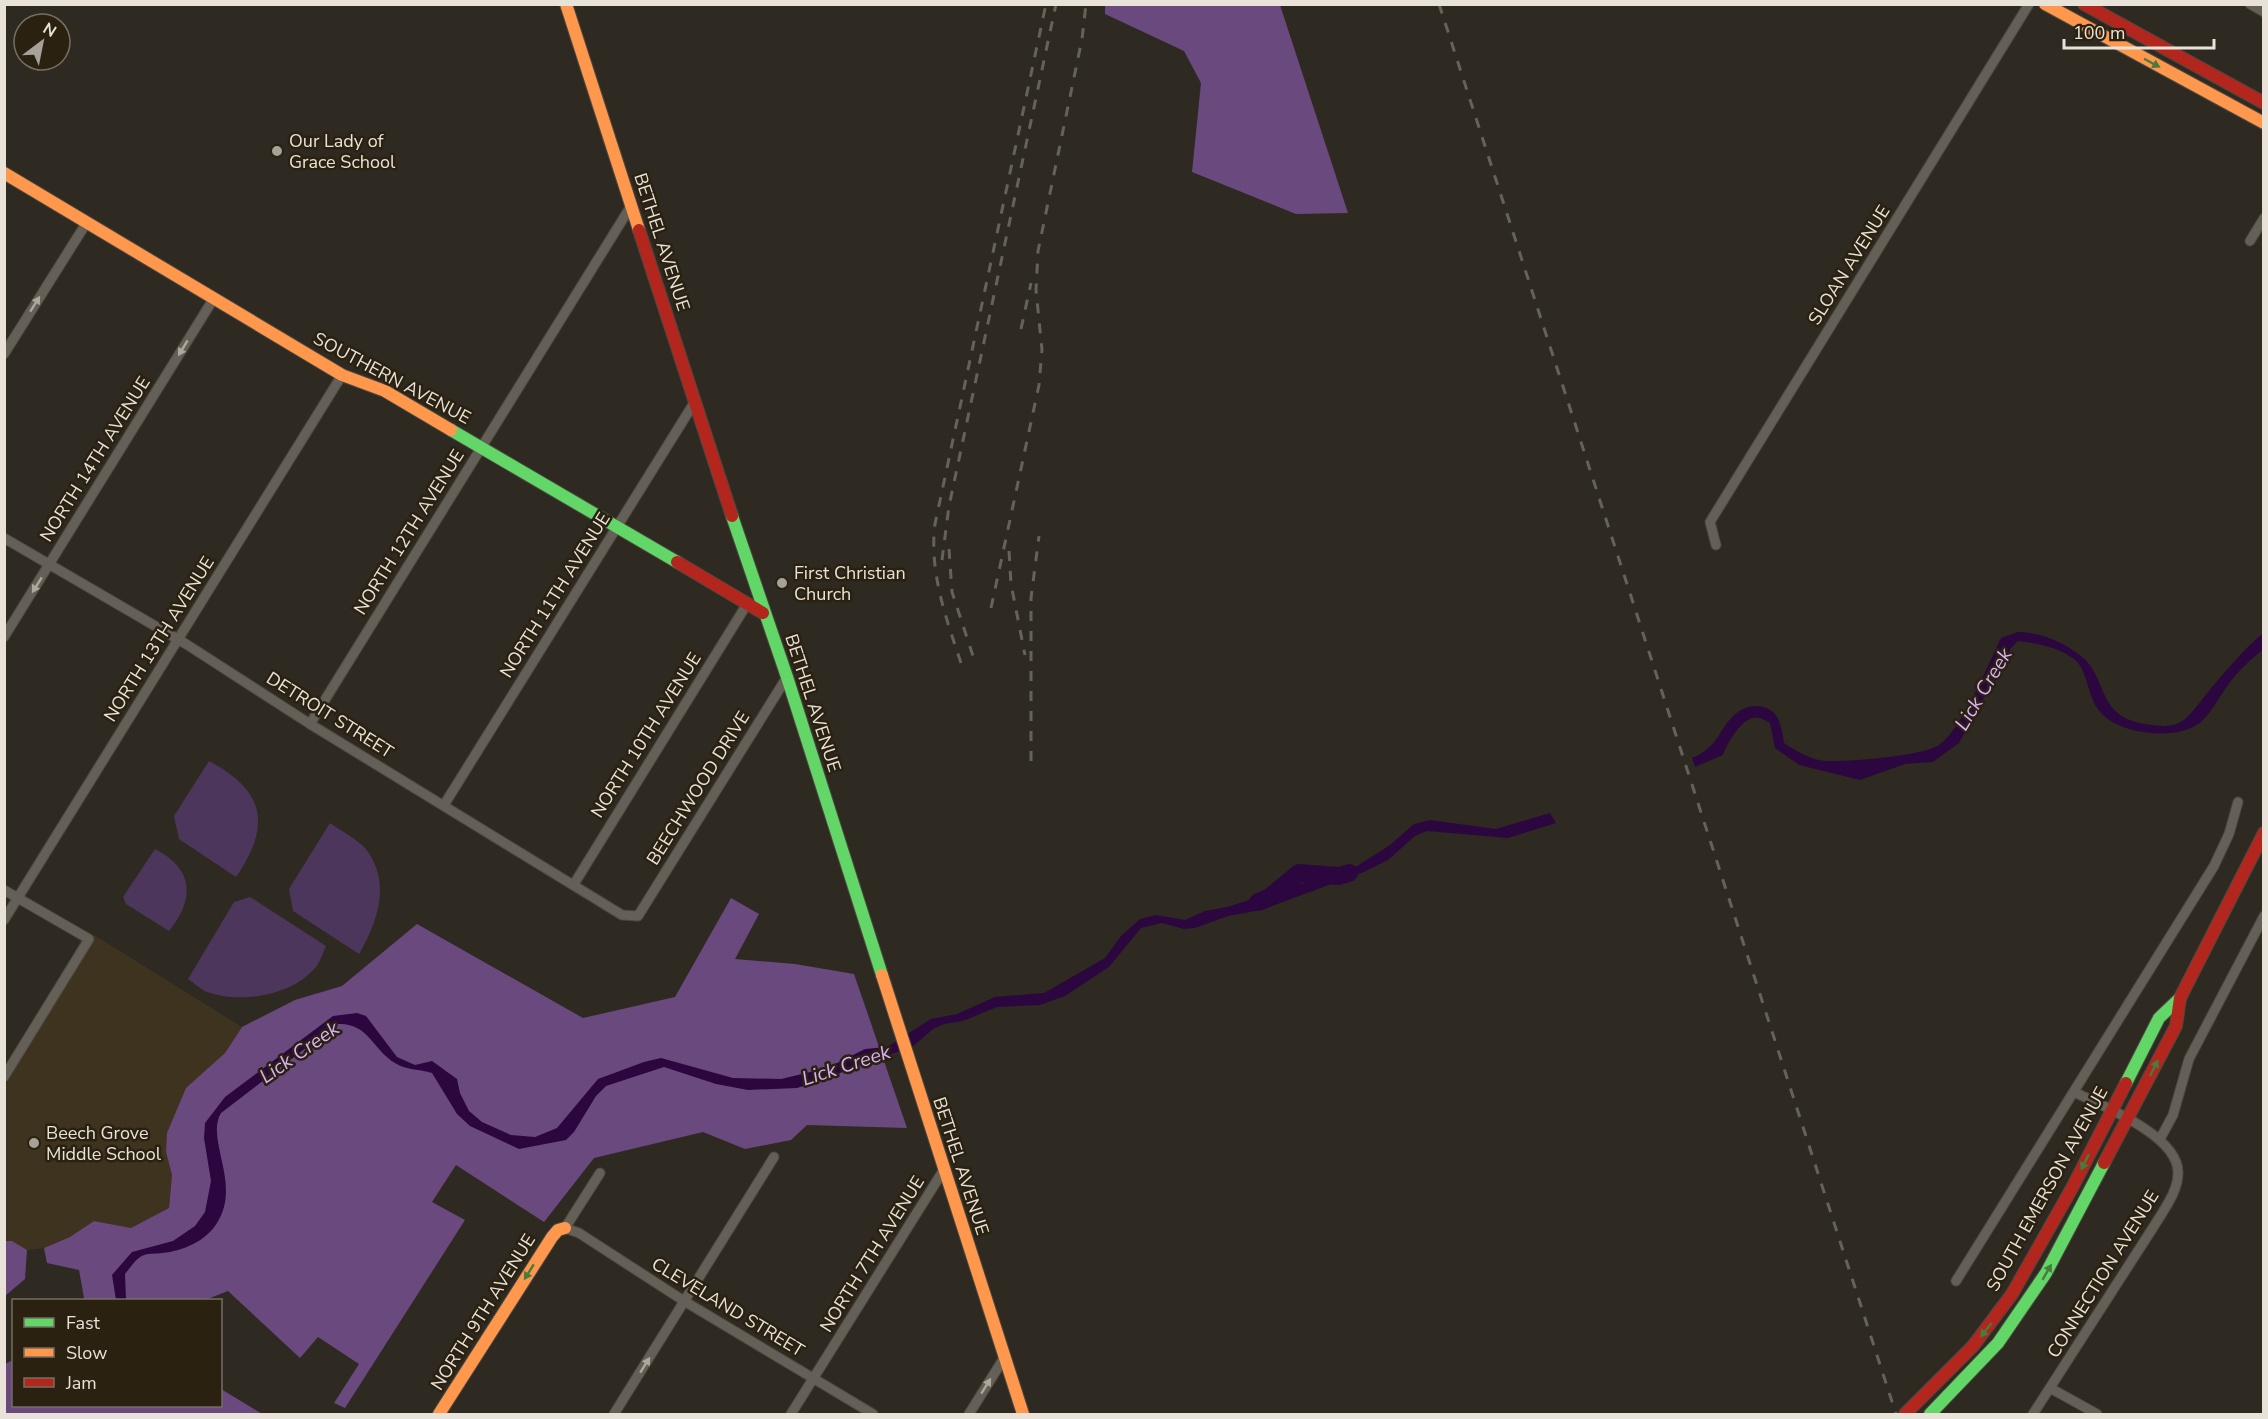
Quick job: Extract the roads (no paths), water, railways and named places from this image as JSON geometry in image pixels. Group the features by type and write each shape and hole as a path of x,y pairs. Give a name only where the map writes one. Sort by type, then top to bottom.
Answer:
{"street":[{"name":"BETHEL AVENUE","path":"566,4 694,403 763,613 787,677 943,1171 1023,1414"},
{"name":"SLOAN AVENUE","path":"1716,545 1710,522 2029,4"},
{"path":"2045,4 2264,123"},
{"path":"2084,4 2264,103"},
{"path":"2250,4 2264,12"},
{"name":"SOUTHERN AVENUE","path":"4,173 342,375 385,391 763,613"},
{"name":"NORTH 12TH AVENUE","path":"310,724 632,206"},
{"path":"2250,241 2264,218"},
{"path":"4,354 87,222"},
{"name":"NORTH 14TH AVENUE","path":"4,637 214,298"},
{"name":"NORTH 13TH AVENUE","path":"4,920 342,375"},
{"name":"NORTH 11TH AVENUE","path":"444,805 694,403"},
{"name":"DETROIT STREET","path":"4,538 178,639 310,724 622,915 638,916"},
{"name":"NORTH 10TH AVENUE","path":"574,884 747,604"},
{"name":"BEECHWOOD DRIVE","path":"638,916 787,677"},
{"name":"SOUTH EMERSON AVENUE","path":"1956,1281 2214,866 2229,834 2238,802"},
{"name":"SOUTH EMERSON AVENUE","path":"1930,1414 1982,1362 2025,1308 2065,1239 2176,1026 2180,998 2264,833"},
{"path":"4,890 88,939 4,1077"},
{"path":"2160,1139 2173,1115 2189,1059 2264,916"},
{"name":"SOUTH EMERSON AVENUE","path":"1905,1414 1973,1346 2012,1294 2072,1188 2159,1018 2180,998"},
{"name":"CONNECTION AVENUE","path":"2033,1414 2156,1223 2176,1187 2178,1166 2173,1153 2160,1139 2111,1110 2074,1092"},
{"path":"614,1414 774,1157"},
{"name":"NORTH 7TH AVENUE","path":"791,1414 943,1171"},
{"name":"NORTH 9TH AVENUE","path":"439,1414 552,1237 558,1230 565,1228 600,1173"},
{"name":"CLEVELAND STREET","path":"565,1228 579,1233 684,1301 873,1414"},
{"path":"969,1414 1004,1358"},
{"path":"2050,1388 2097,1414"}],"water":[{"name":"Lick Creek","path":"2018,632 2043,636 2074,651 2090,665 2112,707 2133,721 2158,726 2176,724 2187,717 2234,662 2263,633 2263,650 2236,675 2201,722 2177,732 2147,733 2117,724 2105,717 2097,708 2085,675 2074,659 2047,646 2018,641 2011,648 1959,743 1933,762 1905,764 1860,780 1799,765 1775,748 1770,723 1754,718 1747,720 1739,728 1723,755 1695,767 1692,758 1709,748 1726,724 1738,712 1754,706 1764,707 1774,713 1780,723 1784,743 1815,759 1850,760 1931,749 1948,737 1957,725 2001,638"},
{"name":"Lick Creek","path":"1550,813 1556,823 1508,838 1427,831 1415,836 1388,860 1364,872 1261,910 1228,916 1195,928 1184,929 1162,923 1141,928 1109,967 1065,996 1040,1005 997,1007 963,1021 944,1024 933,1029 912,1047 869,1059 830,1078 797,1088 748,1090 716,1084 664,1067 606,1086 596,1096 574,1132 566,1140 519,1149 470,1126 457,1114 432,1073 399,1065 387,1057 356,1027 337,1024 221,1113 217,1124 217,1136 226,1193 224,1208 217,1223 207,1235 193,1244 170,1252 146,1254 138,1258 125,1274 126,1299 116,1299 112,1275 132,1252 173,1241 195,1226 205,1212 211,1181 204,1138 205,1123 225,1097 333,1016 357,1013 366,1016 397,1057 415,1065 432,1061 457,1079 460,1093 469,1111 482,1122 511,1135 535,1137 557,1128 598,1079 644,1062 661,1058 733,1078 781,1079 827,1068 865,1049 887,1047 931,1019 957,1014 995,997 1044,993 1105,958 1121,936 1140,919 1156,915 1185,920 1205,911 1227,907 1357,866 1390,845 1414,824 1430,820 1496,829"}],"waterway":[{"name":"Lick Creek","path":"1258,902 1270,897 1299,873 1339,876 1349,873"}],"railway":[{"path":"961,663 940,595 934,560 935,524 1046,4"},
{"path":"942,560 949,506 1056,4"},
{"path":"991,608 1039,385 1042,350 1036,290 1038,251 1082,39 1086,4"},
{"path":"1439,4 1896,1414"},
{"path":"1021,329 1031,283"},
{"path":"1031,761 1031,598 1039,536"},
{"path":"949,549 952,592 974,659"},
{"path":"1009,551 1011,584 1025,655"}],"place":[{"name":"Our Lady of Grace School","path":"277,151"},
{"name":"First Christian Church","path":"782,583"},
{"name":"Beech Grove Middle School","path":"34,1143"}]}
